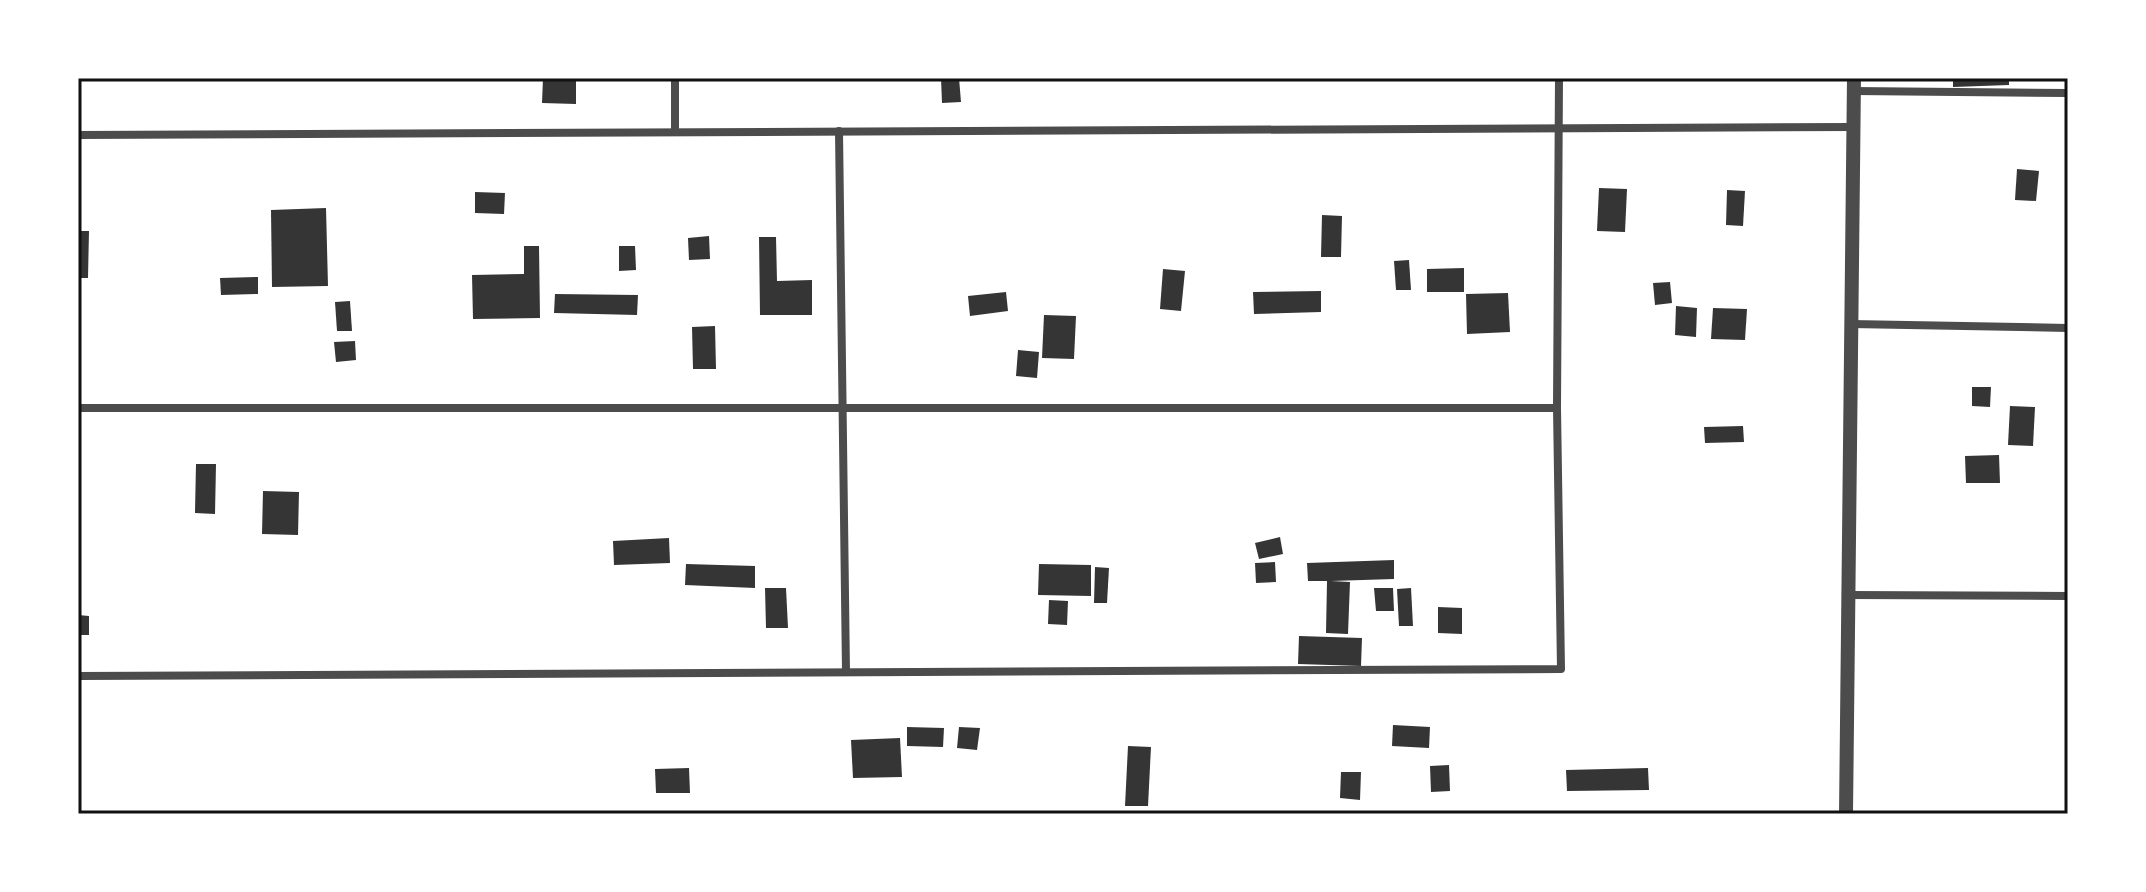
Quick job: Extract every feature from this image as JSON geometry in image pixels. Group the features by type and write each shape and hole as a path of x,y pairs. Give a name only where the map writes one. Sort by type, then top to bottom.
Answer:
{"street":[{"path":"675,78 675,132"},
{"path":"78,676 1561,669 1557,408 1559,78"},
{"path":"1846,814 1854,85 2068,93"},
{"path":"78,135 1854,127"},
{"path":"839,131 846,672"},
{"path":"1851,324 2068,328"},
{"path":"78,408 1557,408"},
{"path":"1848,595 2068,596"}],"building":[{"path":"543,78 576,78 576,104 542,103"},
{"path":"941,78 959,78 961,102 942,103"},
{"path":"1953,78 2009,78 2009,85 1953,87"},
{"path":"2017,169 2039,171 2036,201 2015,200"},
{"path":"1599,188 1627,189 1625,232 1597,231"},
{"path":"1727,190 1745,191 1743,226 1726,225"},
{"path":"475,192 505,193 504,214 475,213"},
{"path":"326,208 328,286 272,287 271,210"},
{"path":"1322,215 1342,216 1341,257 1321,257"},
{"path":"78,231 89,231 88,278 78,278"},
{"path":"709,236 710,259 689,260 688,238"},
{"path":"759,237 776,237 777,281 812,280 812,315 760,315"},
{"path":"524,246 539,246 540,318 473,319 472,275 524,274"},
{"path":"619,246 635,246 636,270 619,271"},
{"path":"1409,260 1411,290 1396,290 1394,261"},
{"path":"1464,268 1464,292 1427,292 1427,269"},
{"path":"1163,269 1185,271 1181,311 1160,309"},
{"path":"258,277 258,294 221,295 220,278"},
{"path":"1670,282 1672,303 1655,305 1653,283"},
{"path":"1321,291 1321,312 1254,314 1253,292"},
{"path":"1006,292 1008,311 970,316 968,296"},
{"path":"1508,293 1510,332 1467,334 1466,294"},
{"path":"555,294 638,295 637,315 554,313"},
{"path":"350,301 352,331 337,331 335,302"},
{"path":"1676,306 1697,308 1696,337 1675,335"},
{"path":"1713,308 1747,309 1745,340 1711,339"},
{"path":"1044,315 1076,316 1074,359 1042,358"},
{"path":"715,326 716,369 693,369 692,327"},
{"path":"355,341 356,360 336,362 334,342"},
{"path":"1018,350 1039,352 1037,378 1016,376"},
{"path":"1972,387 1991,387 1990,407 1972,406"},
{"path":"2010,406 2035,407 2033,446 2008,445"},
{"path":"1743,426 1744,442 1705,443 1704,427"},
{"path":"1999,455 2000,483 1966,483 1965,456"},
{"path":"196,464 216,464 215,514 195,513"},
{"path":"263,491 299,492 298,535 262,534"},
{"path":"1280,537 1283,554 1259,559 1255,543"},
{"path":"669,538 670,563 614,565 613,541"},
{"path":"1394,560 1394,579 1331,581 1350,582 1348,634 1326,633 1327,581 1308,581 1307,563"},
{"path":"1275,562 1276,582 1256,583 1255,563"},
{"path":"686,564 755,566 755,588 685,585"},
{"path":"1039,564 1091,565 1091,596 1038,595"},
{"path":"1095,567 1109,568 1107,603 1094,603"},
{"path":"765,588 786,588 788,628 766,628"},
{"path":"1374,588 1393,588 1394,611 1376,611"},
{"path":"1411,588 1413,626 1399,626 1397,589"},
{"path":"1049,600 1068,601 1067,625 1048,624"},
{"path":"1438,607 1462,608 1462,634 1438,633"},
{"path":"78,615 89,616 89,635 78,635"},
{"path":"1299,636 1362,638 1361,666 1298,664"},
{"path":"1393,725 1430,727 1429,748 1392,746"},
{"path":"907,727 944,728 943,747 907,746"},
{"path":"959,727 980,728 977,750 957,748"},
{"path":"900,738 902,777 853,778 851,740"},
{"path":"1128,746 1151,747 1148,806 1125,806"},
{"path":"1449,765 1450,791 1431,792 1430,766"},
{"path":"689,768 690,793 656,793 655,769"},
{"path":"1648,768 1649,790 1567,791 1566,770"},
{"path":"1341,772 1361,772 1360,800 1340,798"}]}
